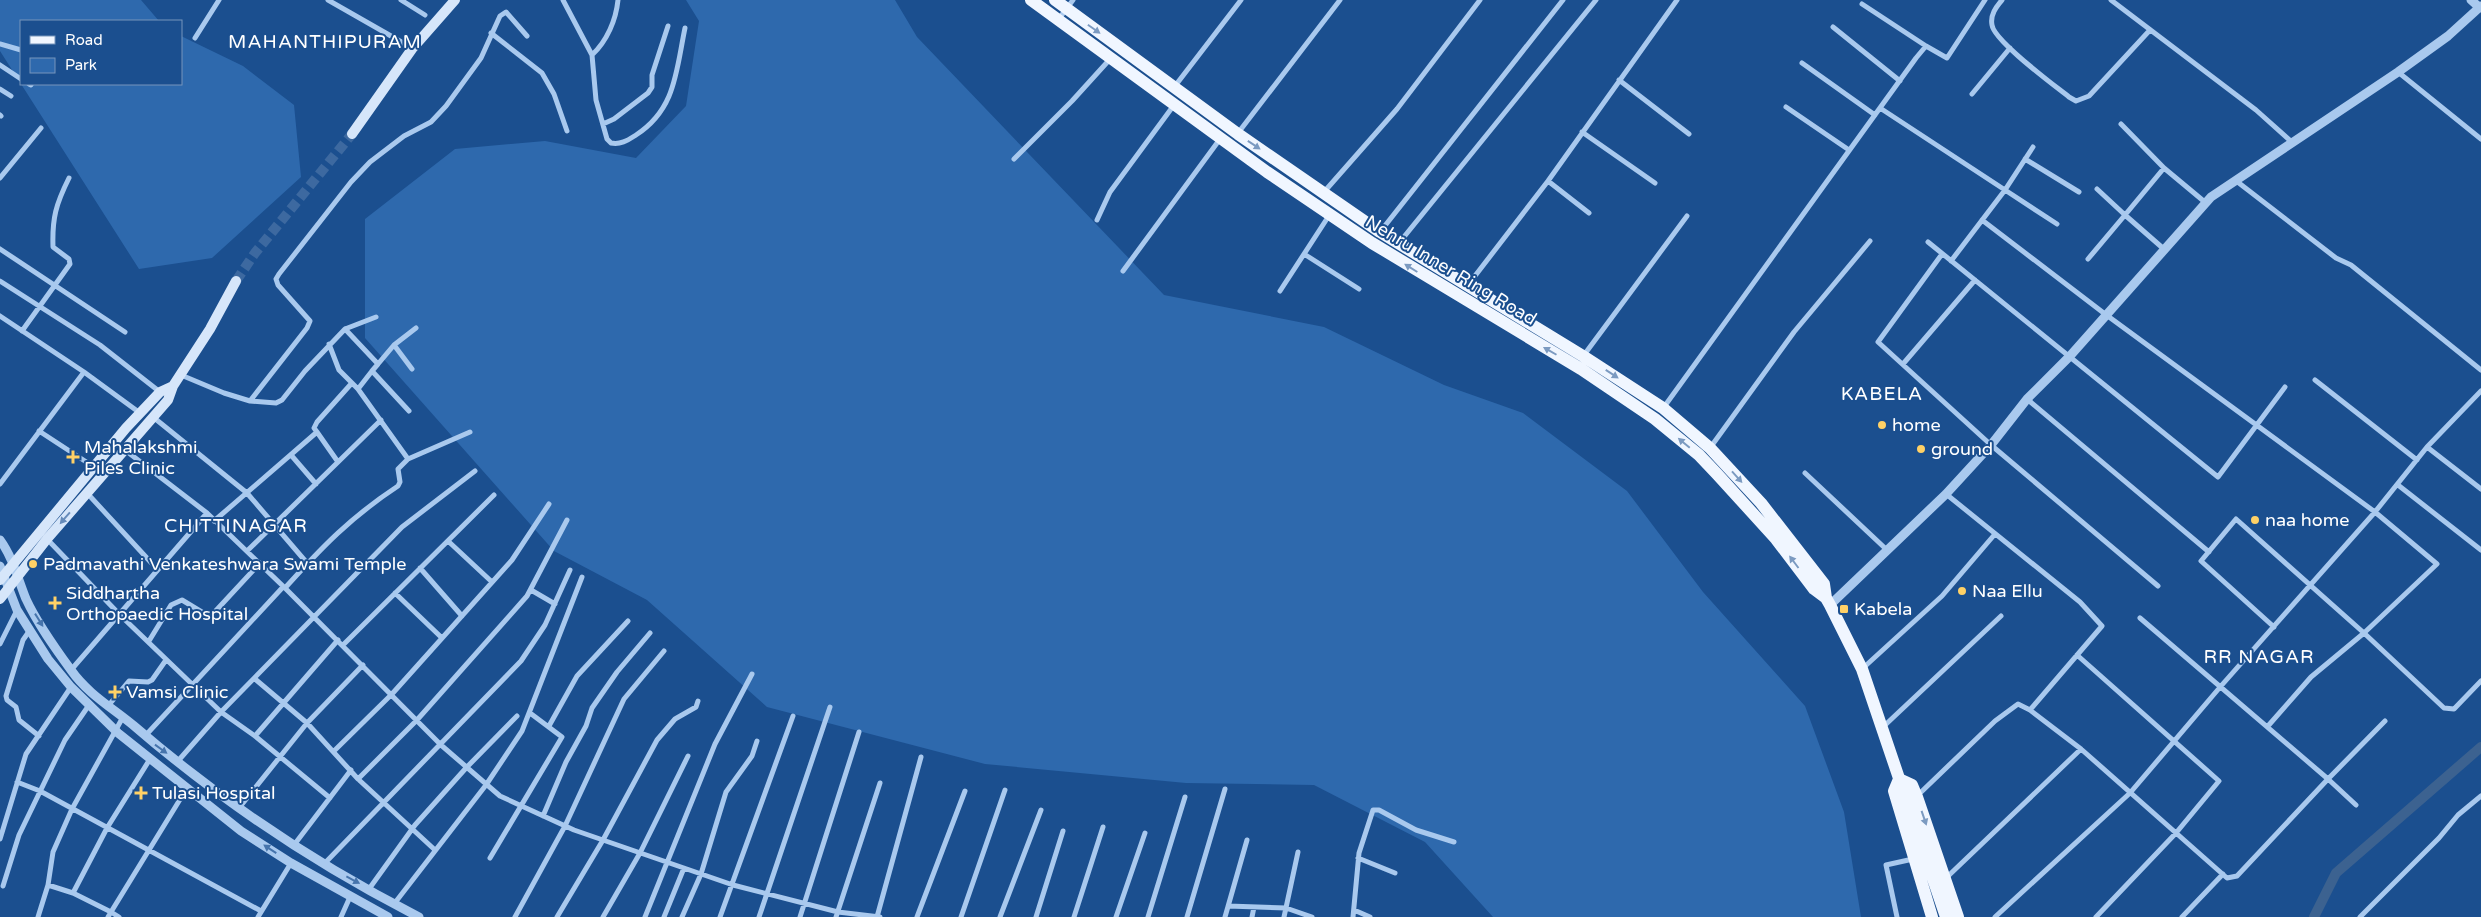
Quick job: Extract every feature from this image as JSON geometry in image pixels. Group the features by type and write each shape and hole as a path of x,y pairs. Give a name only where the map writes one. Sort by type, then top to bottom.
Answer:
{"main road":[{"path":"352,134 412,49 455,0"},
{"name":"Nehru Inner Ring Road","path":"1031,0 1220,139 1330,215 1445,289 1582,369 1655,418 1711,468 1776,539 1814,589 1828,602"},
{"name":"Nehru Inner Ring Road","path":"1055,0 1070,4 1174,87 1238,134 1380,232 1583,356 1663,408 1710,448 1760,503 1806,558 1824,584 1828,602 1862,669 1899,779"},
{"path":"0,599 47,539 168,400 173,386 210,329 236,281"},
{"path":"1,574 13,565 140,413 160,392 173,386"},
{"path":"1932,917 1894,791 1899,779 1912,786 1911,797 1946,917"},
{"path":"1911,797 1958,917"}],"street":[{"path":"195,38 219,0"},
{"path":"328,0 412,49"},
{"path":"401,0 425,15"},
{"path":"563,0 592,55 596,100 607,139 616,144 625,142 638,134 659,116 672,90 685,28"},
{"path":"592,55 602,45 609,32 618,0"},
{"path":"1174,87 1241,0"},
{"path":"1238,134 1340,0"},
{"path":"1324,193 1396,109 1480,0"},
{"path":"1380,232 1563,0"},
{"path":"1399,243 1596,0"},
{"path":"1468,286 1548,181 1677,0"},
{"path":"1862,4 1947,58 1985,0"},
{"path":"2002,0 1996,8 1992,24 2000,39 2069,97 2076,100 2082,100 2150,30"},
{"path":"2110,0 2256,110 2293,143"},
{"path":"1828,602 1946,494 1991,445 2027,398 2070,356 2105,314 2206,203 2235,180 2293,143 2448,36 2480,7 2470,0"},
{"path":"1058,20 1070,4"},
{"path":"250,401 307,328 310,321 278,285 276,279 279,274 351,182 370,162 404,136 431,122 446,106 463,86 481,58 500,16 506,12 527,36"},
{"path":"603,124 614,119 648,93 652,87 652,74 668,26"},
{"path":"1833,27 1900,81"},
{"path":"491,33 542,73 554,94 567,131"},
{"path":"0,44 20,50"},
{"path":"1663,408 1926,46"},
{"path":"1972,94 2010,48"},
{"path":"1014,159 1072,101 1111,58"},
{"path":"1802,63 1875,115"},
{"path":"0,65 20,78"},
{"path":"2398,72 2481,139"},
{"path":"1619,80 1688,134"},
{"path":"0,90 11,96"},
{"path":"1097,220 1110,192 1174,105"},
{"path":"1786,106 1849,150"},
{"path":"1880,108 2057,224"},
{"path":"2121,124 2164,168 2206,203"},
{"path":"0,178 41,128"},
{"path":"1582,132 1655,183"},
{"path":"1123,271 1220,139"},
{"path":"1951,261 2005,190 2033,146"},
{"path":"2025,159 2079,192"},
{"path":"2088,259 2164,168"},
{"path":"22,331 41,307 70,261 53,247 52,227 55,206 69,178"},
{"path":"2235,180 2336,258 2351,264 2481,370"},
{"path":"1548,181 1589,213"},
{"path":"2097,189 2165,250"},
{"path":"1280,291 1338,203"},
{"path":"1583,356 1687,216"},
{"path":"1982,220 2105,314 2375,512 2437,564 2364,633 2311,677 2268,726"},
{"path":"1710,448 1794,332 1870,241"},
{"path":"1928,242 2218,478 2285,387"},
{"path":"0,249 125,332"},
{"path":"1304,254 1360,289"},
{"path":"1942,254 1878,342 1991,445 2158,586"},
{"path":"1903,364 1975,280"},
{"path":"0,281 100,345 160,392"},
{"path":"0,316 84,372 140,413"},
{"path":"181,374 224,393 250,401 276,403 282,400 329,344 345,329 376,317"},
{"path":"358,389 394,345 416,328"},
{"path":"345,329 378,364"},
{"path":"329,344 339,370 358,389 408,459"},
{"path":"394,345 412,368"},
{"path":"372,371 409,411"},
{"path":"0,484 84,372"},
{"path":"2315,380 2417,460"},
{"path":"338,462 314,428 317,422 351,384"},
{"path":"1995,917 2130,793 2221,686 2375,512 2427,447 2481,391"},
{"path":"2027,398 2209,552"},
{"path":"154,417 247,492 308,563"},
{"path":"247,551 381,420"},
{"path":"39,431 94,467"},
{"path":"214,521 317,432"},
{"path":"145,737 192,684 334,534 370,504 398,486 400,482 398,469 408,459 470,432"},
{"path":"2427,447 2481,488"},
{"path":"125,449 207,513 314,616 466,768 500,796 566,826 733,885 837,915 878,917 921,757"},
{"path":"291,456 316,484"},
{"path":"178,761 221,712 402,527 475,471"},
{"path":"1805,473 1887,550"},
{"path":"2398,484 2481,550"},
{"path":"87,493 157,569"},
{"path":"1946,494 2080,602 2102,626 2030,710"},
{"path":"343,645 494,495"},
{"path":"334,751 392,694 512,560 549,504"},
{"path":"71,670 207,513"},
{"path":"2274,627 2201,560 2236,519 2364,633 2444,708 2454,709 2481,681"},
{"path":"358,779 417,720 531,590 567,520"},
{"path":"1862,669 1942,596 1995,534"},
{"path":"47,539 120,615 221,712 256,736 330,798"},
{"path":"2475,545 2481,539"},
{"path":"0,540 13,565 27,601 71,670 86,688 145,737 239,809 324,864 419,917"},
{"path":"448,541 492,582"},
{"path":"149,641 171,605 182,600 210,616 260,564"},
{"path":"420,568 462,616"},
{"path":"324,864 521,661 545,625 570,570"},
{"path":"1,574 9,587 17,610 48,659 71,687 115,730 241,831 291,863 388,917"},
{"path":"394,904 486,785 522,731 582,577"},
{"path":"531,590 555,604"},
{"path":"395,593 442,638"},
{"path":"0,644 17,610"},
{"path":"1881,729 2001,616"},
{"path":"2140,618 2268,726 2356,805"},
{"path":"549,726 577,676 628,620"},
{"path":"30,630 23,640 6,696 7,700 16,707 19,720 39,736"},
{"path":"543,816 592,708 617,672 650,633"},
{"path":"256,736 282,702 338,640"},
{"path":"515,917 566,826 624,698 664,651"},
{"path":"2077,655 2219,781 2176,832 2096,917"},
{"path":"108,706 129,680 148,682 152,680 166,660"},
{"path":"239,809 307,723 363,665"},
{"path":"645,917 714,744 752,674"},
{"path":"255,678 307,723 358,779 435,850"},
{"path":"0,839 26,754 71,687"},
{"path":"557,917 603,840 657,740 675,719 696,707 698,701"},
{"path":"1911,797 1995,721 2018,704 2030,710 2081,749 2227,878 2237,876 2385,721"},
{"path":"3,886 19,835 40,791 65,740 90,705"},
{"path":"759,917 830,707"},
{"path":"490,858 562,737 530,713"},
{"path":"369,889 412,829 466,768 517,716"},
{"path":"720,917 792,716"},
{"path":"38,917 48,885 53,852 72,808 122,717"},
{"path":"800,917 859,732"},
{"path":"682,917 701,874 726,792 752,756 757,741"},
{"path":"1945,880 2081,749"},
{"path":"603,917 640,853 688,756"},
{"path":"73,893 107,828 150,758"},
{"path":"294,845 351,770"},
{"path":"17,782 40,791 72,808 261,915 291,863"},
{"path":"837,915 880,782"},
{"path":"110,915 187,788"},
{"path":"1187,917 1224,789"},
{"path":"961,917 1005,790"},
{"path":"917,917 965,791"},
{"path":"2360,917 2439,838 2458,815 2481,796"},
{"path":"1148,917 1185,797"},
{"path":"1353,917 1358,858 1370,813 1376,809 1416,830 1454,842"},
{"path":"1000,917 1042,810"},
{"path":"1074,917 1103,827"},
{"path":"1036,917 1063,831"},
{"path":"1116,917 1145,833"},
{"path":"1225,917 1247,840"},
{"path":"1284,917 1298,852"},
{"path":"1358,858 1395,873"},
{"path":"1897,917 1886,865 1914,859"},
{"path":"664,917 684,868"},
{"path":"2182,917 2223,874"},
{"path":"48,885 73,893 110,915 119,917"},
{"path":"341,917 350,897"},
{"path":"1228,906 1286,908 1312,917"},
{"path":"1252,917 1254,907"},
{"path":"1354,910 1370,917"}],"green space":[{"path":"0,0 141,0 158,20 20,20 20,82 0,51"},
{"path":"686,0 895,0 917,37 1164,295 1324,327 1444,385 1523,413 1627,491 1703,592 1805,706 1844,812 1861,917 1493,917 1425,842 1314,785 1186,783 985,764 767,707 647,600 554,551 365,338 365,219 455,149 545,141 636,158 686,106 699,21"},
{"path":"182,36 243,66 294,105 301,177 212,258 139,269 22,85 182,85"}],"waterway":[{"path":"2314,917 2336,873 2481,747"}],"tunnel":[{"path":"236,281 255,253 352,134"}],"place":[{"name":"home","path":"1882,425"},
{"name":"ground","path":"1921,449"},
{"name":"Mahalakshmi Piles Clinic","path":"73,457"},
{"name":"naa home","path":"2255,520"},
{"name":"Padmavathi Venkateshwara Swami Temple","path":"33,564"},
{"name":"Naa Ellu","path":"1962,591"},
{"name":"Siddhartha Orthopaedic Hospital","path":"55,603"},
{"name":"Kabela","path":"1844,609"},
{"name":"Vamsi Clinic","path":"115,692"},
{"name":"Tulasi Hospital","path":"141,793"}],"district":[{"name":"MAHANTHIPURAM","path":"325,41"},
{"name":"KABELA","path":"1882,393"},
{"name":"CHITTINAGAR","path":"236,525"},
{"name":"RR NAGAR","path":"2259,656"}]}
